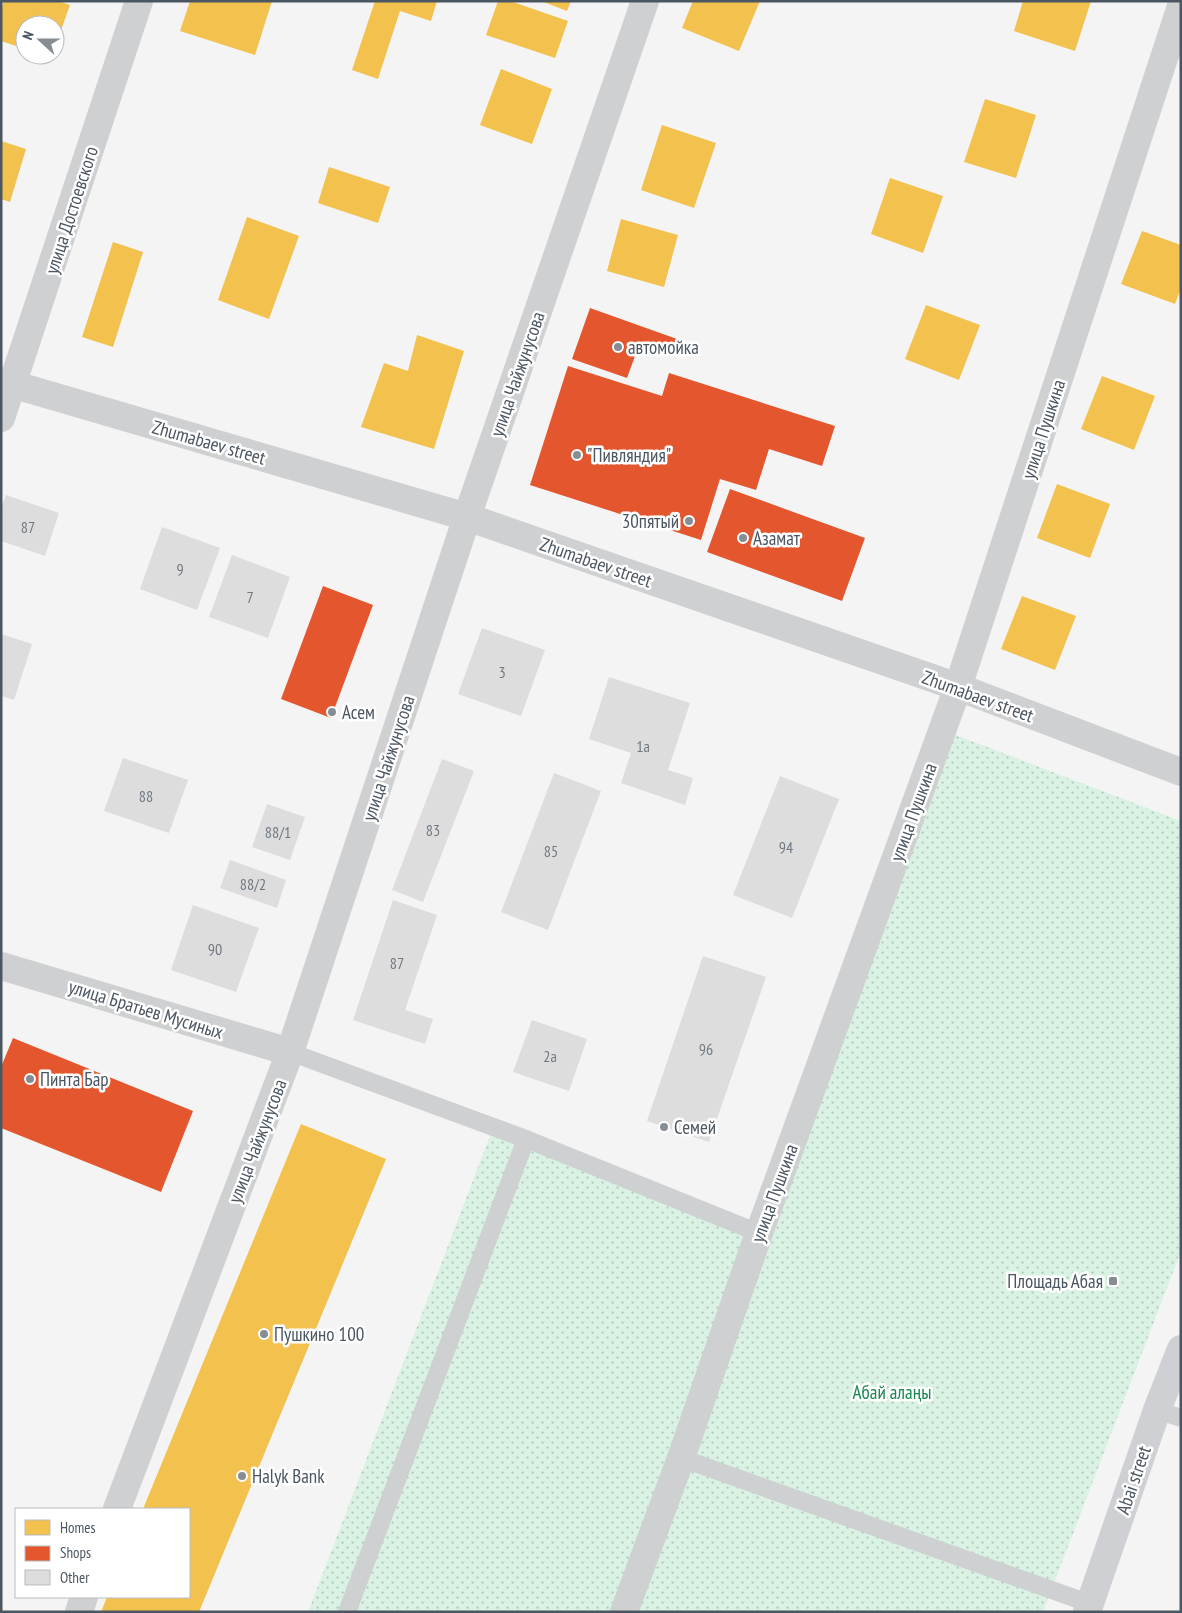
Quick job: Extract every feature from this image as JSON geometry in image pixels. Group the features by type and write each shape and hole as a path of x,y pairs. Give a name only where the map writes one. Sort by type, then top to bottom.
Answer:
{"main road":[{"name":"Abai street","path":"1089,1608 1169,1414 1181,1348"}],"street":[{"name":"улица Достоевского","path":"1,418 7,383 139,1"},
{"name":"улица Чайжунусова","path":"117,1508 290,1052 467,518 645,1"},
{"name":"улица Пушкина","path":"624,1612 759,1233 958,687 1181,6"},
{"name":"Zhumabaev street","path":"7,383 467,518 958,687 1181,772"},
{"name":"улица Братьев Мусиных","path":"1,966 290,1052"},
{"path":"79,1612 84,1598"}],"lane":[{"path":"290,1052 526,1139 759,1233"},
{"path":"347,1612 526,1139"},
{"path":"680,1458 1089,1608"}],"green space":[{"name":"Абай алаңы","path":"937,728 1181,821 1181,1251 1043,1612 308,1612 493,1128 747,1225"}],"building: Homes":[{"path":"4,1 58,1 70,5 65,19 65,15 15,15 15,46 1,41 1,9"},
{"path":"190,1 272,1 255,55 180,31"},
{"path":"375,1 437,1 431,21 400,11 378,79 352,70"},
{"path":"498,1 510,1 568,21 555,58 486,35"},
{"path":"541,1 571,1 567,11"},
{"path":"693,1 760,1 739,51 682,28"},
{"path":"1023,1 1091,1 1075,51 1014,31"},
{"path":"501,69 552,89 532,144 480,125"},
{"path":"985,99 1036,115 1016,178 964,162"},
{"path":"662,125 716,143 694,208 641,190"},
{"path":"1,141 26,149 10,202 1,199"},
{"path":"329,167 390,187 378,223 318,203"},
{"path":"890,178 943,196 923,253 871,234"},
{"path":"247,217 299,236 269,319 218,300"},
{"path":"621,219 678,235 664,287 607,271"},
{"path":"1142,231 1181,245 1181,288 1175,304 1121,284"},
{"path":"113,242 143,252 113,347 82,337"},
{"path":"926,305 980,325 959,380 905,359"},
{"path":"417,335 464,351 434,449 361,427 384,363 408,371"},
{"path":"1102,376 1155,396 1134,450 1081,429"},
{"path":"1057,484 1110,504 1090,558 1037,538"},
{"path":"1022,596 1076,616 1055,670 1001,649"},
{"name":"Пушкино 100","path":"301,1124 386,1159 199,1612 101,1612 107,1598 190,1598 190,1508 143,1508"}],"building: Shops":[{"path":"590,308 677,339 671,356 639,345 627,378 572,359"},
{"path":"568,366 662,396 669,373 835,426 822,466 769,449 756,490 720,479 701,540 530,485"},
{"path":"730,489 865,538 842,601 707,552"},
{"path":"323,586 373,605 331,718 281,699"},
{"path":"13,1038 193,1111 161,1192 1,1128 1,1067"}],"building: Other":[{"path":"6,495 59,513 45,556 1,541 1,509"},
{"path":"162,527 220,548 197,610 140,589"},
{"path":"232,555 290,577 268,638 209,617"},
{"path":"482,628 545,650 521,716 458,694"},
{"path":"1,634 32,644 14,700 1,696"},
{"path":"609,677 690,703 668,770 693,778 685,805 621,783 631,753 589,739"},
{"path":"123,758 188,780 169,833 104,811"},
{"path":"442,759 474,771 423,902 392,890"},
{"path":"554,773 601,791 548,930 501,912"},
{"path":"780,776 839,799 792,918 733,895"},
{"path":"267,804 305,817 290,860 252,847"},
{"path":"230,860 286,880 277,908 220,888"},
{"path":"393,900 437,915 405,1010 433,1019 425,1044 353,1020"},
{"path":"193,905 259,928 236,992 171,970"},
{"path":"703,956 766,977 709,1142 647,1121"},
{"path":"532,1020 587,1039 569,1091 513,1072"}],"place":[{"name":"автомойка","path":"618,347"},
{"name":"\"Пивляндия\"","path":"577,455"},
{"name":"30пятый","path":"689,521"},
{"name":"Азамат","path":"743,538"},
{"name":"Асем","path":"332,712"},
{"name":"Пинта Бар","path":"30,1079"},
{"name":"Семей","path":"664,1127"},
{"name":"Площадь Абая","path":"1113,1281"},
{"name":"Пушкино 100","path":"264,1334"},
{"name":"Halyk Bank","path":"242,1476"}]}
